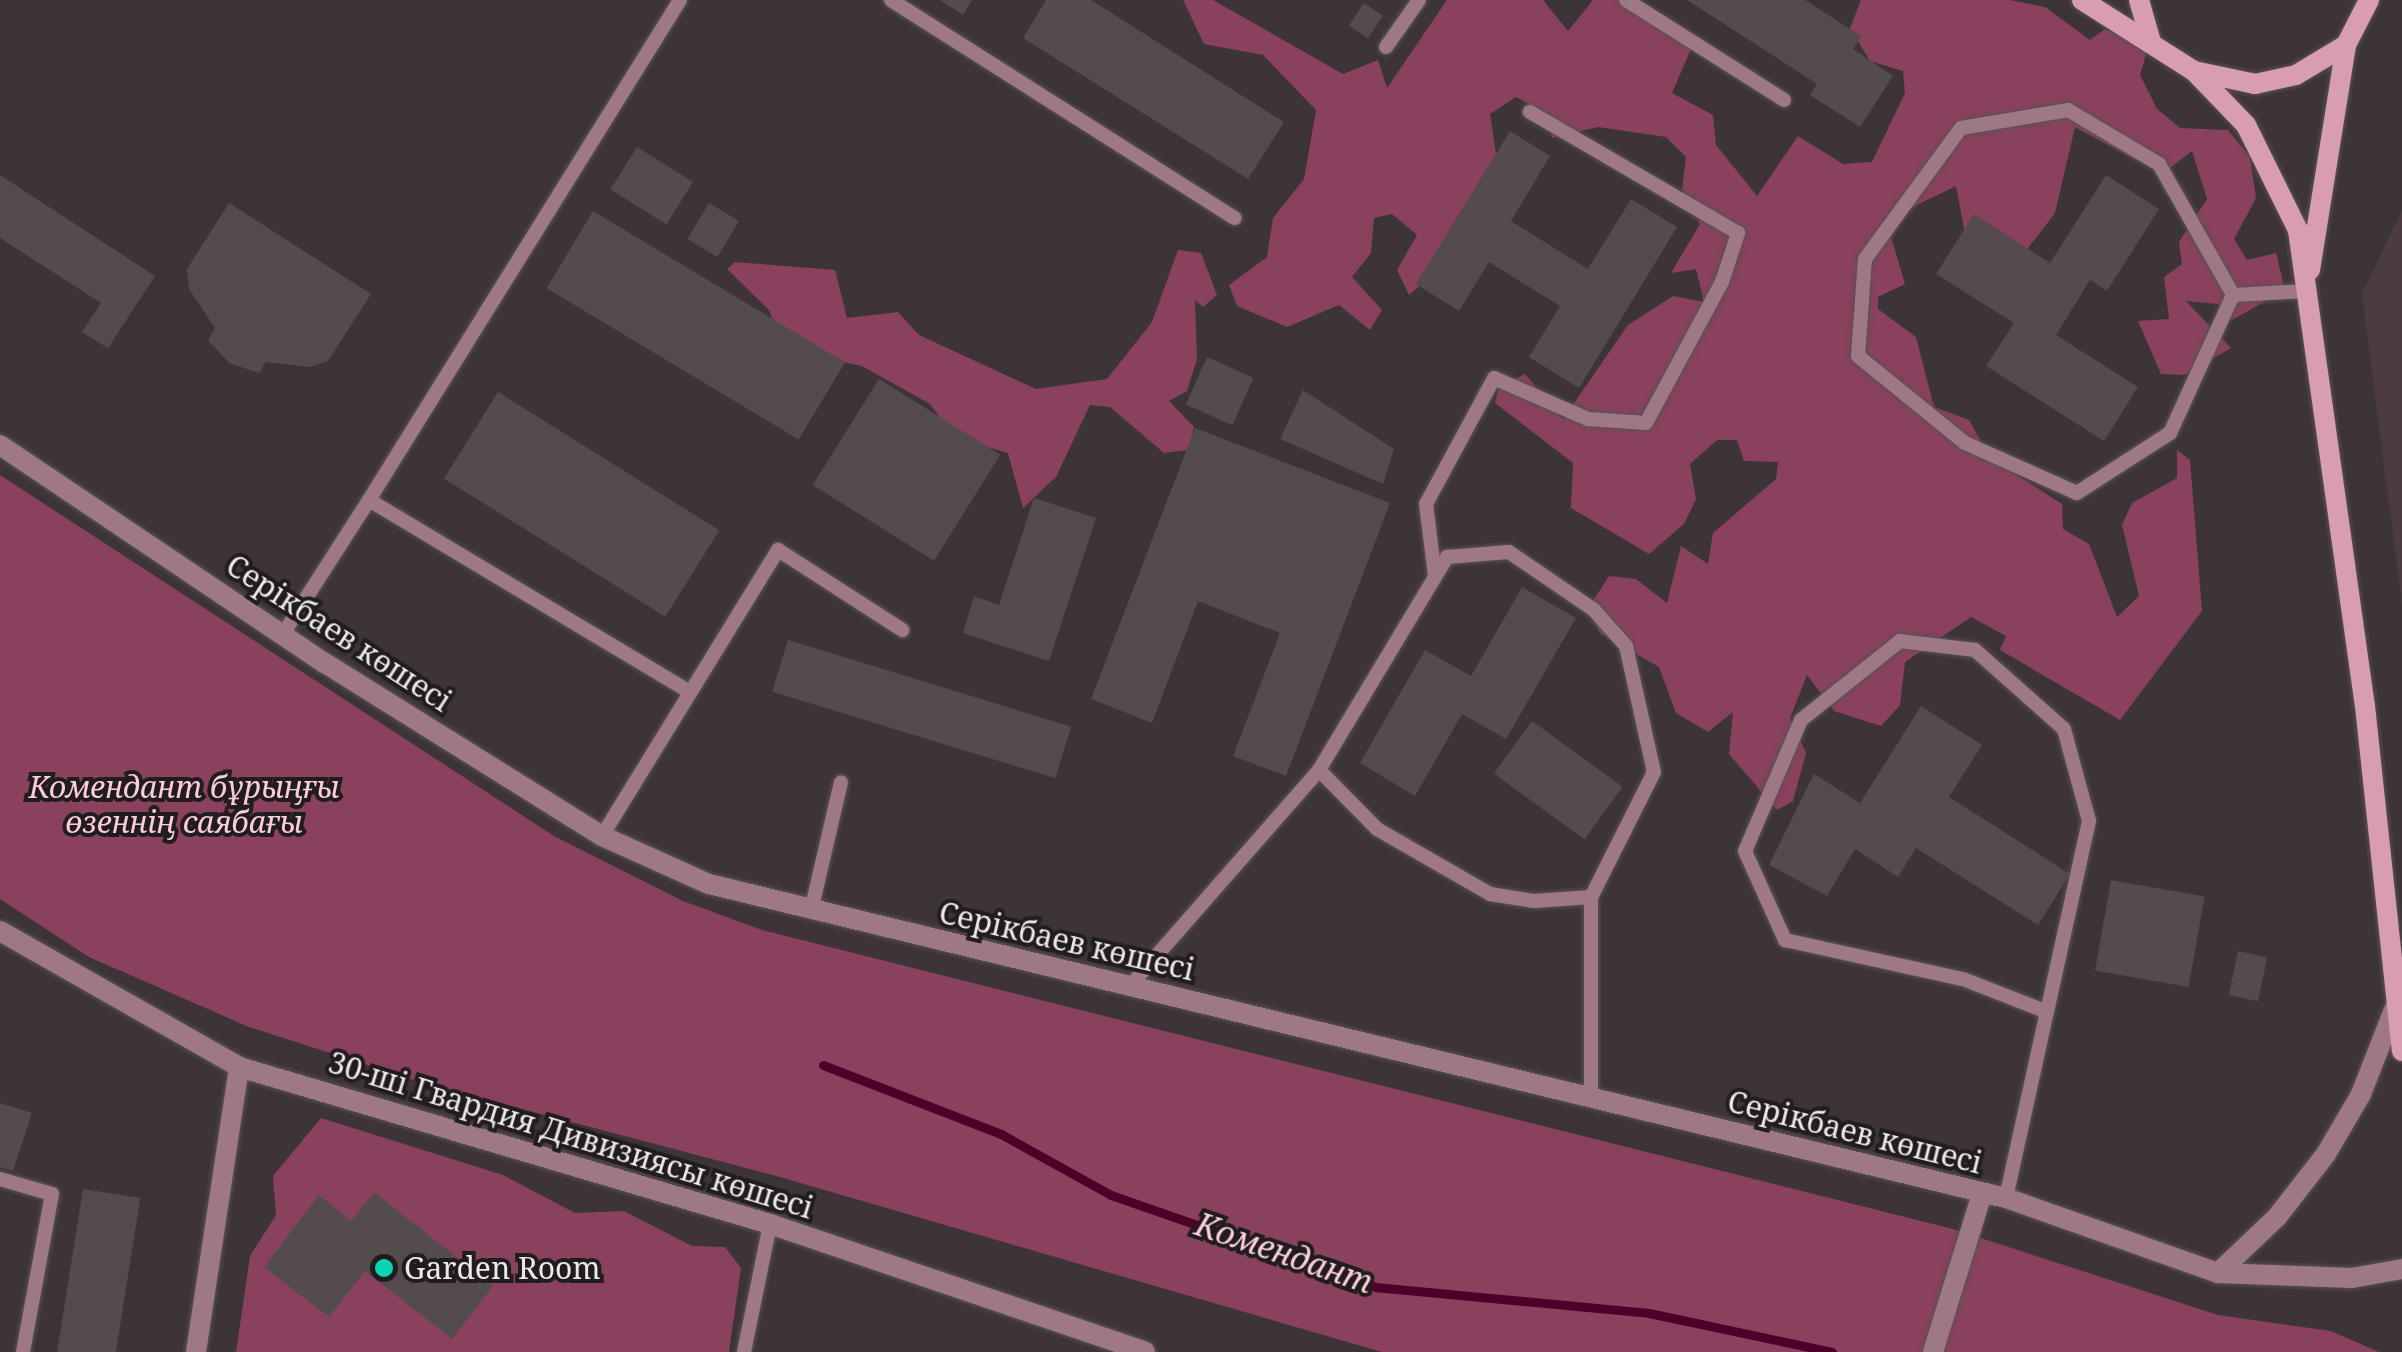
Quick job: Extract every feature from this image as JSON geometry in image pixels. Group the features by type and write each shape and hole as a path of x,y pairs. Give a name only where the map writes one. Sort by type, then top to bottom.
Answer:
{"main road":[{"path":"2082,0 2194,70 2246,125 2298,230 2365,706 2394,1010 2402,1050"},
{"path":"2138,0 2151,42"},
{"path":"2306,291 2346,44 2369,0"},
{"path":"2194,70 2255,84 2296,75 2346,44"}],"street":[{"name":"Серікбаев көшесі","path":"0,444 284,634 602,836 710,884 2006,1198 2218,1273 2352,1278 2402,1269"},
{"name":"30-ші Гвардия Дивизиясы көшесі","path":"0,931 239,1068 770,1224 1145,1352"},
{"path":"2218,1273 2276,1217 2326,1154 2361,1094 2394,1010"},
{"path":"196,1352 239,1068"},
{"path":"1935,1347 1982,1194"}],"lane":[{"path":"284,634 680,0"},
{"path":"891,0 1234,218"},
{"path":"1386,47 1419,0"},
{"path":"1626,0 1784,100"},
{"path":"2068,110 2159,164 2233,295 2170,434 2078,493 1966,443 1858,356 1865,259 1961,128 2068,110"},
{"path":"1435,577 1426,504 1494,378 1588,419 1646,423 1722,282 1738,234 1530,112"},
{"path":"2233,295 2306,291"},
{"path":"369,500 688,691"},
{"path":"602,836 778,550 902,630"},
{"path":"1130,986 1319,770 1447,557 1509,552 1594,610 1626,646 1654,772 1591,898 1591,1095"},
{"path":"2006,1198 2047,1012 2089,821 2064,729 1976,650 1900,641 1801,720 1745,850 1785,940 1964,979 2047,1012"},
{"path":"1319,770 1377,829 1490,894 1534,901 1591,898"},
{"path":"811,911 840,782"},
{"path":"0,1179 52,1194 23,1352"},
{"path":"744,1352 770,1224"}],"shaded area":[{"path":"2402,210 2402,605 2362,294"}],"green space":[{"path":"1183,0 1213,0 1343,74 1378,60 1387,88 1447,0 1543,0 1568,31 1593,0 1620,0 1692,47 1672,93 1713,115 1716,145 1757,196 1798,136 1843,164 1872,162 1905,93 1903,71 1870,61 1850,28 1861,0 2010,0 2045,7 2090,40 2105,29 2148,48 2140,75 2157,109 2180,128 2228,130 2250,157 2256,198 2234,239 2247,260 2276,253 2285,290 2232,320 2218,304 2186,301 2231,348 2184,375 2161,374 2138,321 2169,319 2164,277 2182,264 2179,242 2207,199 2192,151 2162,174 2075,127 2055,213 2022,256 1966,239 1956,186 1886,220 1905,284 1878,297 1878,309 1916,337 1934,407 1969,420 1989,457 2062,504 2063,529 2089,544 2117,617 2139,596 2122,525 2132,503 2177,478 2177,450 2190,460 2202,611 2120,720 2000,650 2006,636 1971,617 1905,662 1900,705 1881,726 1834,711 1807,675 1790,718 1806,753 1793,801 1777,810 1729,754 1733,712 1708,732 1676,713 1659,667 1601,634 1587,610 1609,576 1636,579 1667,603 1681,546 1708,564 1713,533 1776,479 1778,462 1744,461 1737,440 1717,440 1690,464 1696,499 1684,524 1649,554 1571,508 1573,463 1495,403 1499,387 1525,374 1563,419 1628,325 1673,296 1704,302 1696,269 1671,273 1700,224 1682,189 1686,157 1666,137 1598,127 1552,138 1545,112 1516,97 1490,114 1498,167 1450,260 1409,295 1397,270 1417,235 1392,214 1374,218 1371,253 1352,277 1382,310 1370,330 1339,305 1287,327 1237,306 1229,285 1267,257 1273,218 1304,179 1316,110 1263,55 1204,44"},
{"path":"1178,250 1201,253 1217,295 1203,307 1195,300 1197,359 1187,391 1169,401 1194,427 1188,450 1164,453 1110,407 1090,405 1056,477 1023,508 1008,453 955,437 930,404 862,366 784,349 769,310 727,269 735,262 835,270 847,318 898,312 919,335 1036,389 1107,379 1152,322"},
{"name":"Комендант бұрыңғы өзеннің саябағы","path":"0,475 554,836 683,901 762,930 1953,1229 2218,1315 2331,1331 2379,1352 1382,1352 780,1177 420,1082 249,1027 89,957 0,899"},
{"path":"321,1118 503,1175 575,1213 624,1211 692,1246 725,1247 741,1268 729,1352 236,1352 250,1256 276,1215 273,1176"}],"building":[{"path":"940,0 972,0 963,15"},
{"path":"1046,0 1091,0 1284,122 1248,179 1023,38"},
{"path":"1687,0 1805,0 1861,36 1853,49 1893,76 1860,127 1810,95 1817,84"},
{"path":"1364,3 1383,16 1368,38 1349,25"},
{"path":"1510,131 1550,156 1511,221 1588,269 1631,199 1677,227 1579,388 1529,357 1560,306 1489,262 1459,311 1416,284"},
{"path":"637,147 693,182 666,224 611,189"},
{"path":"0,175 155,276 108,348 82,332 101,303 0,238"},
{"path":"2106,175 2159,209 2107,291 2090,280 2056,335 2138,387 2104,441 1986,366 2014,323 1936,274 1974,214 2050,263"},
{"path":"229,203 371,294 328,361 310,367 266,362 259,373 229,363 208,340 215,328 189,289 187,269"},
{"path":"709,203 739,221 717,257 687,239"},
{"path":"593,211 845,362 799,440 547,288"},
{"path":"1207,357 1254,378 1232,425 1186,405"},
{"path":"879,379 1000,455 934,561 813,485"},
{"path":"1303,390 1394,449 1383,484 1280,439"},
{"path":"498,392 719,530 665,617 444,479"},
{"path":"1195,428 1390,503 1286,776 1233,756 1280,633 1198,601 1152,723 1091,699"},
{"path":"1034,498 1096,518 1049,661 963,633 974,596 999,605"},
{"path":"1522,587 1576,618 1506,739 1462,714 1415,796 1360,763 1425,650 1471,676"},
{"path":"788,640 1071,727 1055,778 772,692"},
{"path":"1921,706 1982,745 1949,797 2070,874 2038,925 1916,848 1898,877 1855,849 1827,896 1769,865 1814,774 1860,803"},
{"path":"1532,721 1623,787 1584,839 1494,774"},
{"path":"2111,880 2205,896 2189,987 2095,971"},
{"path":"2238,951 2267,957 2258,1001 2229,995"},
{"path":"0,1103 32,1113 13,1171 0,1167"},
{"path":"83,1189 140,1198 116,1352 57,1352"},
{"path":"374,1192 493,1286 452,1339 365,1271 329,1317 264,1267 319,1195 351,1221"}],"waterway":[{"name":"Комендант","path":"823,1065 1001,1134 1111,1195 1375,1287 1649,1313 1832,1352"}],"place":[{"name":"Garden Room","path":"384,1268"}]}
